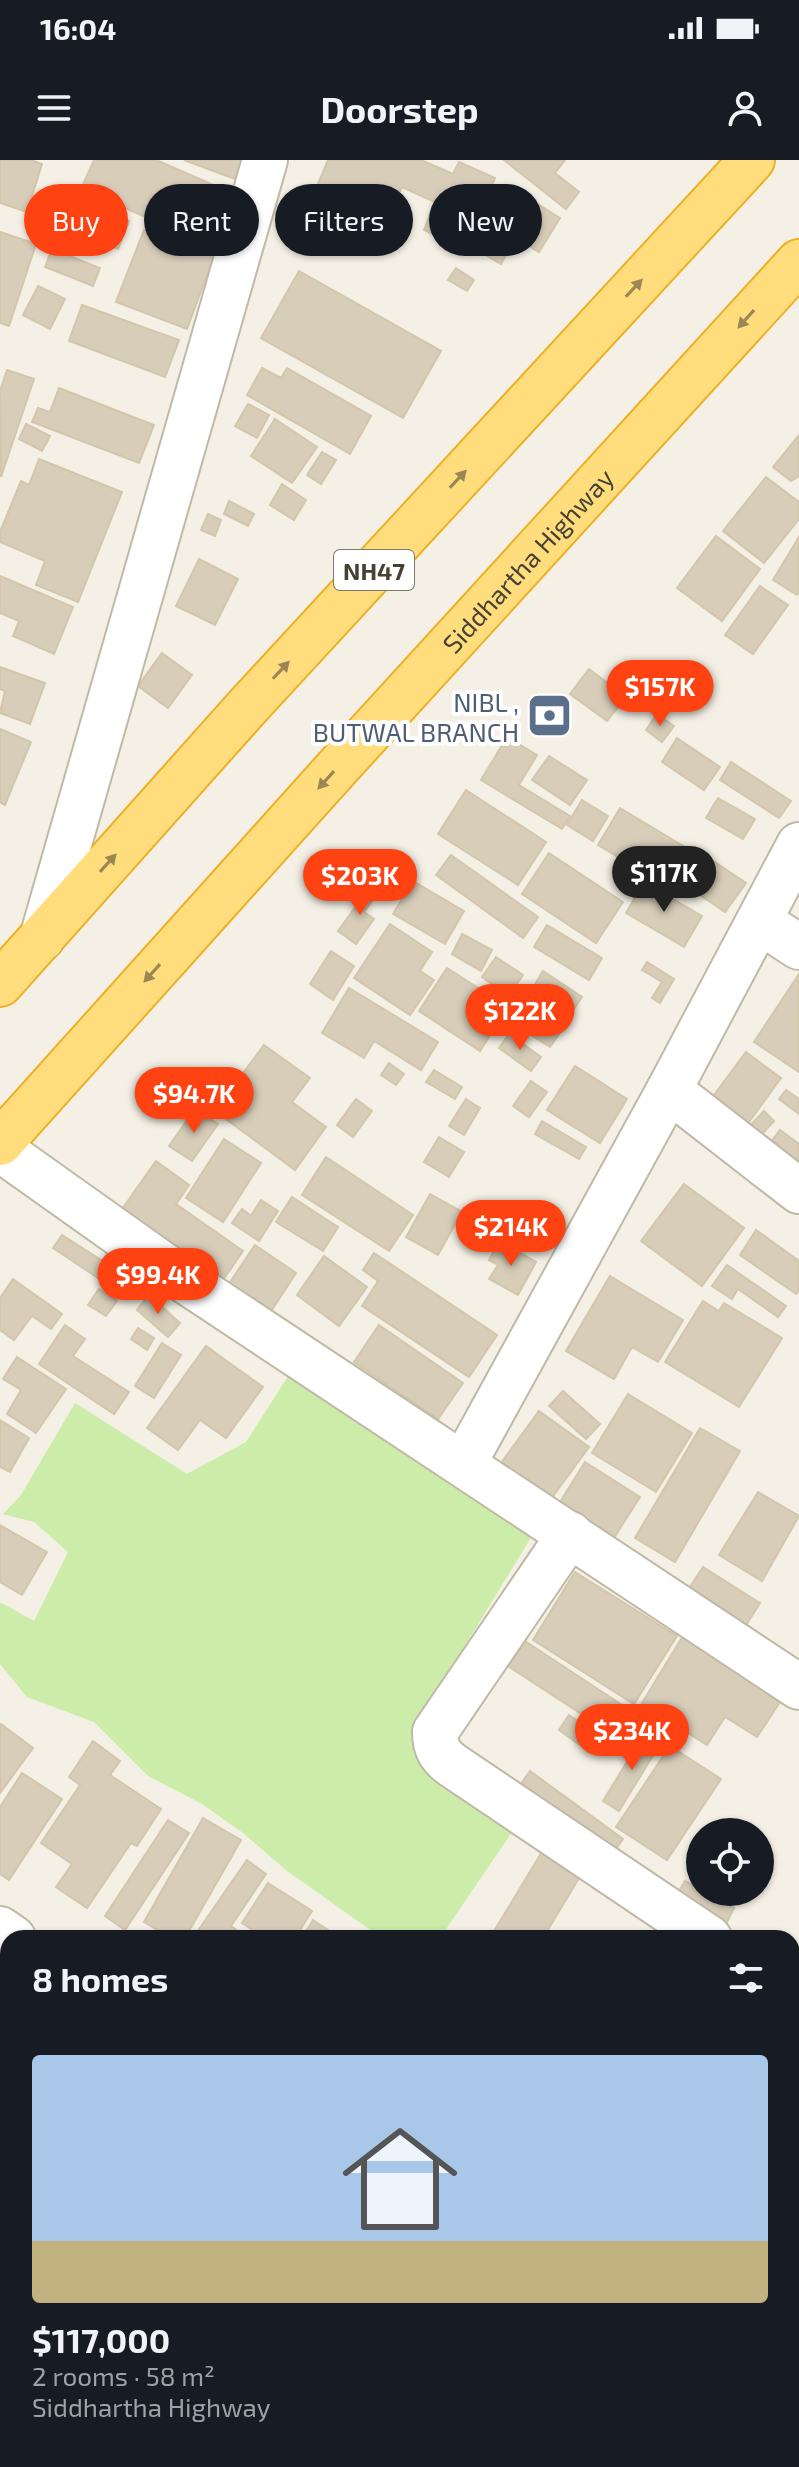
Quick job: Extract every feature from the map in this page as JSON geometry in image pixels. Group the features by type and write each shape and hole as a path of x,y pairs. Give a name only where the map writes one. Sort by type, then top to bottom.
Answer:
{"highway":[{"name":"NH47","path":"0,984 249,705 752,160"},
{"name":"Siddhartha Highway","path":"0,1146 337,768 799,262"}],"street":[{"path":"42,938 265,160"},
{"path":"464,1463 669,1090 799,845"},
{"path":"759,921 799,947"},
{"path":"669,1090 799,1191"},
{"path":"0,1146 190,1284 799,1687"},
{"path":"570,1534 435,1732 435,1745 443,1759 697,1930"}],"green space":[{"path":"292,1370 532,1536 413,1731 437,1784 512,1832 445,1930 371,1930 287,1871 243,1833 202,1804 148,1776 94,1722 27,1697 0,1664 0,1602 34,1621 68,1552 34,1522 3,1514 21,1495 75,1403 187,1474 246,1442"}],"building":[{"path":"0,160 31,160 42,164 36,184 24,184 24,211 0,203"},
{"path":"94,160 156,160 211,184 144,184 144,216 128,209 128,184 83,184"},
{"path":"184,160 243,160 235,179"},
{"path":"328,160 421,160 453,174 459,162 495,178 492,184 429,184 429,199 413,192 413,184 318,184"},
{"path":"504,160 565,160 555,173 579,192 566,209 542,190 542,184 534,184"},
{"path":"542,207 560,218 542,247"},
{"path":"144,230 144,256 214,256 187,329 116,302"},
{"path":"0,232 24,240 24,256 32,256 9,326 0,323"},
{"path":"49,256 70,256 100,268 93,286 45,267"},
{"path":"487,256 505,256 501,264"},
{"path":"456,268 474,280 467,291 448,280"},
{"path":"299,271 441,351 403,418 261,338"},
{"path":"38,286 65,299 50,329 23,315"},
{"path":"82,305 179,340 165,377 69,341"},
{"path":"262,368 281,378 287,368 371,416 350,454 247,395"},
{"path":"7,370 34,379 1,477 0,391"},
{"path":"59,388 154,425 139,463 32,422 38,408 50,412"},
{"path":"248,404 269,415 257,438 235,426"},
{"path":"275,419 317,447 292,483 251,456"},
{"path":"26,424 50,436 42,451 19,439"},
{"path":"799,435 799,476 791,481 773,467"},
{"path":"322,452 336,460 321,484 307,475"},
{"path":"39,459 122,492 78,602 36,585 45,561 0,542 0,532 21,481 29,485"},
{"path":"766,477 799,502 799,519 764,563 723,531"},
{"path":"282,484 306,500 294,520 270,505"},
{"path":"229,501 254,514 248,526 224,514"},
{"path":"208,514 221,520 215,536 201,530"},
{"path":"716,536 760,569 722,621 677,588"},
{"path":"799,537 799,592 797,595 773,580"},
{"path":"199,559 238,579 215,625 176,606"},
{"path":"0,576 73,607 54,654 13,636 19,621 0,613"},
{"path":"760,586 788,605 753,654 725,635"},
{"path":"162,653 192,675 168,708 138,686"},
{"path":"0,667 45,683 30,724 0,713 5,691 0,689"},
{"path":"589,669 626,697 607,721 570,694"},
{"path":"657,714 674,726 662,742 646,730"},
{"path":"0,729 31,742 5,805 0,802"},
{"path":"507,737 537,755 519,785 570,816 562,829 481,780"},
{"path":"677,738 720,767 704,790 662,762"},
{"path":"549,756 587,780 570,805 532,780"},
{"path":"731,762 791,801 779,818 720,780"},
{"path":"466,790 546,842 518,885 438,834"},
{"path":"718,798 755,819 743,839 706,818"},
{"path":"582,800 608,816 593,841 567,825"},
{"path":"620,808 690,850 668,887 598,845"},
{"path":"700,852 746,883 725,912 680,881"},
{"path":"549,853 623,902 596,943 522,894"},
{"path":"451,855 538,917 523,938 436,875"},
{"path":"413,881 464,911 445,944 393,914"},
{"path":"644,882 702,916 684,947 626,913"},
{"path":"373,883 381,889 364,912 374,919 356,944 338,931"},
{"path":"390,924 432,952 420,971 434,980 410,1015 354,978"},
{"path":"547,925 602,958 589,980 534,947"},
{"path":"462,934 492,950 481,971 452,954"},
{"path":"331,951 354,966 333,1000 310,984"},
{"path":"496,957 523,975 508,996 482,977"},
{"path":"647,962 674,979 660,1003 652,998 662,982 642,970"},
{"path":"447,968 508,1007 480,1051 419,1011"},
{"path":"543,971 582,997 566,1020 528,996"},
{"path":"799,974 799,1072 754,1042"},
{"path":"349,988 438,1042 421,1070 374,1041 364,1058 322,1033"},
{"path":"537,1014 562,1030 550,1047 525,1031"},
{"path":"509,1034 541,1057 531,1071 499,1048"},
{"path":"264,1045 310,1078 292,1102 326,1127 295,1170 215,1111"},
{"path":"746,1052 781,1078 741,1133 705,1107"},
{"path":"389,1063 404,1074 396,1085 381,1075"},
{"path":"575,1066 627,1099 600,1143 547,1110"},
{"path":"434,1070 462,1087 455,1099 426,1082"},
{"path":"531,1081 547,1092 529,1117 513,1106"},
{"path":"786,1090 799,1099 799,1114 779,1099"},
{"path":"356,1099 372,1111 353,1137 337,1125"},
{"path":"466,1099 480,1108 464,1135 449,1126"},
{"path":"195,1109 218,1124 192,1161 169,1146"},
{"path":"764,1111 774,1121 754,1143 743,1133"},
{"path":"542,1121 586,1147 579,1159 535,1134"},
{"path":"780,1130 799,1144 799,1184 761,1155"},
{"path":"439,1137 464,1152 449,1177 424,1162"},
{"path":"224,1139 261,1163 223,1222 186,1198"},
{"path":"326,1157 413,1215 389,1251 302,1195"},
{"path":"156,1161 189,1185 176,1204 243,1251 214,1293 113,1222"},
{"path":"684,1184 744,1228 702,1286 641,1241"},
{"path":"430,1194 462,1212 438,1255 406,1237"},
{"path":"292,1197 338,1227 323,1251 276,1222"},
{"path":"261,1200 278,1211 259,1241 232,1223 242,1209 251,1216"},
{"path":"756,1230 799,1261 799,1290 796,1294 740,1255"},
{"path":"62,1235 123,1274 113,1288 53,1248"},
{"path":"499,1241 536,1262 518,1295 489,1279 498,1265 489,1260"},
{"path":"255,1245 296,1273 266,1319 224,1291"},
{"path":"374,1253 497,1335 469,1377 362,1306 378,1281 363,1270"},
{"path":"324,1256 367,1287 339,1326 297,1295"},
{"path":"727,1265 786,1306 778,1317 738,1289 732,1299 712,1286"},
{"path":"610,1276 683,1320 658,1362 632,1347 614,1379 566,1351"},
{"path":"13,1279 62,1314 51,1329 32,1316 14,1340 0,1330 0,1298"},
{"path":"99,1289 117,1301 106,1316 88,1305"},
{"path":"149,1295 180,1323 168,1337 137,1310"},
{"path":"703,1301 719,1311 724,1303 782,1338 739,1407 665,1362"},
{"path":"65,1325 85,1339 73,1356 129,1392 114,1414 39,1364"},
{"path":"379,1325 463,1383 438,1419 354,1362"},
{"path":"138,1328 154,1338 147,1350 131,1339"},
{"path":"162,1343 181,1355 154,1398 135,1386"},
{"path":"206,1346 263,1387 226,1438 200,1420 178,1450 147,1428"},
{"path":"17,1357 66,1389 36,1433 7,1414 21,1390 3,1379"},
{"path":"563,1391 600,1424 586,1439 549,1406"},
{"path":"628,1394 692,1433 656,1492 592,1453"},
{"path":"539,1411 589,1447 548,1503 498,1467"},
{"path":"0,1420 29,1438 10,1472 0,1467"},
{"path":"700,1428 740,1451 675,1562 635,1538"},
{"path":"585,1462 640,1497 608,1547 554,1512"},
{"path":"758,1492 799,1516 762,1581 719,1555"},
{"path":"0,1525 47,1552 22,1595 0,1582"},
{"path":"703,1567 760,1603 739,1636 682,1599"},
{"path":"575,1572 677,1636 634,1704 533,1640"},
{"path":"683,1636 782,1699 757,1737 725,1717 707,1745 642,1703"},
{"path":"525,1641 622,1705 606,1730 508,1666"},
{"path":"569,1715 590,1730 580,1745 559,1730"},
{"path":"0,1725 33,1748 0,1793"},
{"path":"644,1734 660,1744 619,1811 603,1801"},
{"path":"93,1741 120,1761 110,1775 161,1809 137,1846 131,1843 87,1908 56,1887 72,1864 41,1843 80,1785 69,1777"},
{"path":"670,1746 721,1779 695,1818 686,1818 686,1832 667,1860 616,1827"},
{"path":"530,1771 623,1839 607,1861 514,1794"},
{"path":"22,1773 62,1799 9,1880 0,1874 0,1807"},
{"path":"203,1818 241,1840 190,1930 158,1930 144,1922"},
{"path":"168,1820 189,1833 125,1930 105,1916"},
{"path":"546,1845 585,1868 548,1930 495,1930"},
{"path":"247,1860 266,1874 231,1926 237,1930 199,1930"},
{"path":"685,1881 686,1882 686,1902 676,1896"},
{"path":"268,1883 312,1911 300,1930 253,1930 242,1923"},
{"path":"694,1906 734,1908 726,1924"},
{"path":"313,1920 328,1930 307,1930"}],"place":[{"name":"NIBL , BUTWAL BRANCH","path":"550,716"}]}
